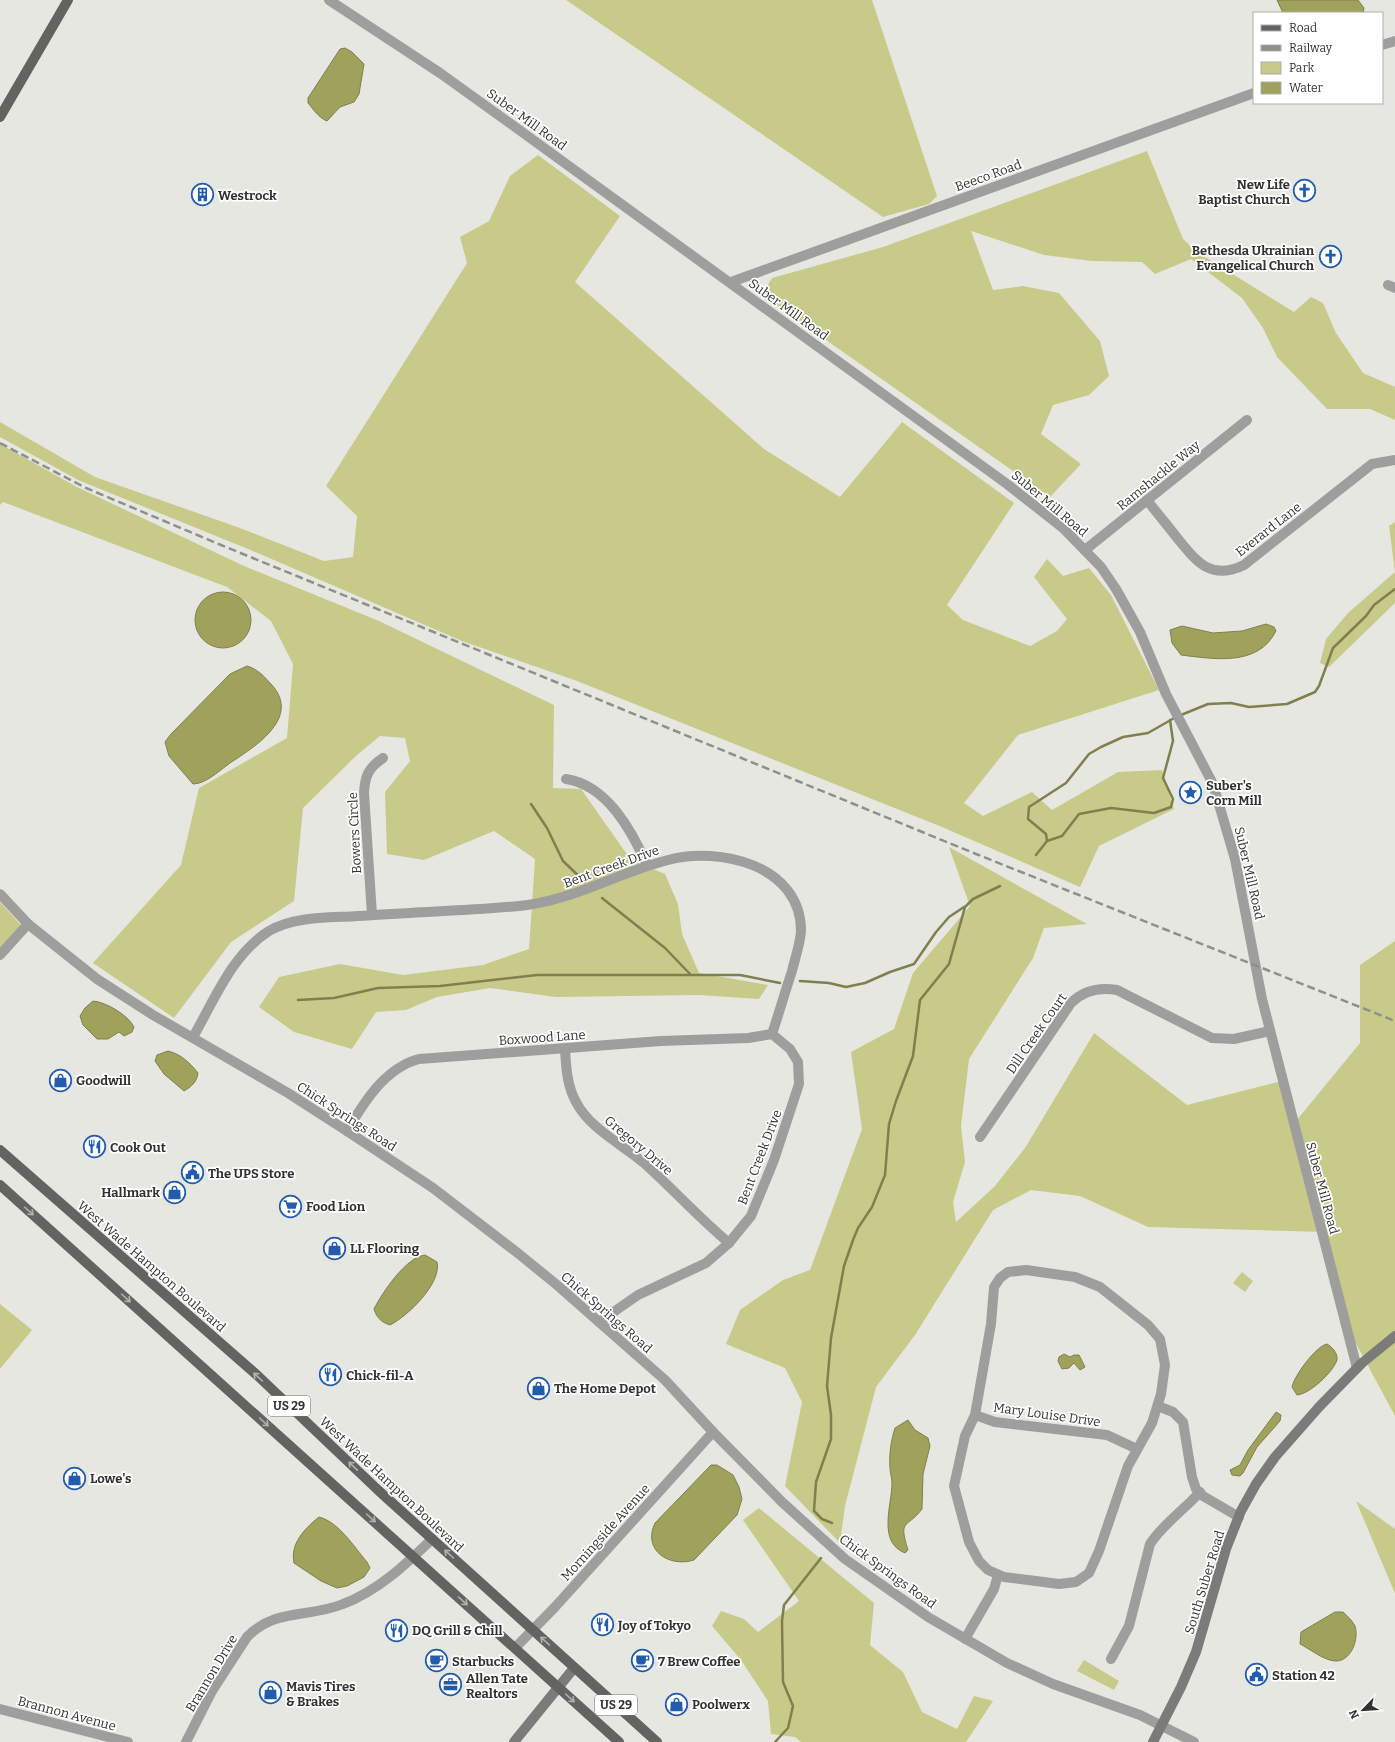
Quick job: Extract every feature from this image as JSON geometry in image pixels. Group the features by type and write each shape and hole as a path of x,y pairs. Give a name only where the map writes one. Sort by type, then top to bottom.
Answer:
{"main road":[{"path":"0,117 68,0"},
{"name":"West Wade Hampton Boulevard","path":"0,1150 258,1376 432,1539 658,1742"},
{"name":"US 29","path":"0,1185 619,1742"}],"street":[{"name":"Suber Mill Road","path":"329,0 486,106 731,282 1007,484 1063,528 1101,567 1128,610 1174,709 1213,784 1224,818 1243,896 1270,1031 1357,1368"},
{"path":"1383,46 1395,41"},
{"name":"Beeco Road","path":"731,282 1253,93"},
{"name":"Ramshackle Way","path":"1085,550 1248,420"},
{"name":"Everard Lane","path":"1147,500 1198,562 1216,571 1231,570 1244,565 1372,464 1395,460"},
{"name":"Bowers Circle","path":"372,915 364,793 365,779 368,771 383,758"},
{"path":"566,779 585,783 595,790 613,808 634,839 647,865"},
{"name":"Bent Creek Drive","path":"193,1038 229,973 247,950 262,936 278,927 294,922 372,915 538,904 578,893 647,865 689,856 724,856 764,871 777,880 788,891 798,915 800,940 772,1034 790,1049 798,1062 799,1084 774,1160 754,1210 746,1223 729,1243 701,1266 638,1295 599,1322"},
{"name":"Chick Springs Road","path":"0,894 28,924 97,979 193,1038 288,1093 433,1188 557,1284 665,1380 713,1432 782,1502 845,1559 928,1617 1030,1674 1140,1715 1194,1742"},
{"path":"0,955 28,924"},
{"name":"Dill Creek Court","path":"980,1137 1071,1003 1085,992 1102,988 1118,990 1212,1038 1234,1039 1270,1031"},
{"name":"Boxwood Lane","path":"347,1131 381,1082 397,1068 409,1062 431,1058 661,1041 748,1038 772,1034"},
{"name":"Gregory Drive","path":"565,1049 569,1087 576,1103 584,1114 599,1129 645,1164 729,1243"},
{"path":"1026,1270 1075,1277 1100,1287 1148,1325 1160,1339 1165,1365 1158,1406 1152,1423 1128,1466 1099,1551 1089,1573 1076,1582 1059,1584 998,1574 988,1570 969,1542 954,1486 965,1436 975,1415 991,1324 994,1287 1000,1278 1008,1272 1026,1270"},
{"name":"South Suber Road","path":"1153,1742 1162,1726 1196,1652 1226,1549 1239,1517 1256,1484 1275,1457 1319,1407 1357,1368 1395,1336"},
{"path":"1158,1406 1173,1412 1182,1422 1192,1477 1196,1488 1239,1517"},
{"name":"Mary Louise Drive","path":"975,1415 995,1422 1107,1435 1137,1449"},
{"name":"Morningside Avenue","path":"514,1648 556,1607 713,1432"},
{"path":"1111,1659 1129,1626 1150,1544 1158,1532 1183,1511 1200,1492"},
{"name":"Brannon Drive","path":"186,1742 212,1691 247,1638 261,1624 277,1618 321,1611 350,1602 393,1575 432,1539"},
{"path":"965,1639 994,1589 998,1574"},
{"path":"514,1742 574,1668"},
{"name":"Brannon Avenue","path":"0,1709 128,1742"}],"green space":[{"path":"566,0 872,0 937,196 929,204 883,217"},
{"path":"1147,151 1183,239 1197,252 1294,312 1311,297 1323,303 1336,333 1363,373 1395,387 1395,420 1370,409 1327,409 1277,357 1263,328 1242,298 1191,259 1155,274 1142,262 1092,261 1044,255 971,231 993,290 1023,286 1059,293 1100,341 1109,376 1089,395 1053,405 1041,434 1081,464 1050,497 766,298 766,288 772,278 883,247"},
{"path":"538,155 620,216 575,282 764,449 840,497 902,422 1014,503 947,605 963,620 1030,646 1057,631 1067,619 1034,577 1047,559 1063,576 1089,568 1111,595 1159,690 1018,735 964,803 983,816 1032,792 1052,810 1118,772 1162,770 1174,809 1099,846 1080,887 942,827 577,681 462,641 248,549 78,480 0,437 0,422 95,477 240,528 324,561 353,557 357,516 326,486 467,263 460,237 489,221 510,176"},
{"path":"0,444 77,487 244,566 379,621 554,705 553,788 581,789 631,860 665,874 678,904 682,934 699,973 768,985 759,999 699,995 556,997 490,988 437,997 406,1010 376,1012 352,1049 294,1032 259,1007 279,977 340,964 403,975 483,965 529,949 535,859 494,831 424,860 387,854 385,792 410,761 405,738 380,736 357,755 303,808 294,901 231,942 174,1018 93,963 181,865 199,788 287,738 293,664 271,621 227,587 3,502 0,505"},
{"path":"1395,522 1395,572 1389,526"},
{"path":"1395,572 1395,603 1329,667 1320,663 1326,639 1348,613"},
{"path":"949,847 1087,924 1044,928 1033,958 969,1059 961,1126 965,1162 953,1202 956,1222 995,1186 1025,1148 1094,1033 1187,1105 1282,1081 1296,1121 1360,1043 1360,965 1395,941 1395,1416 1352,1336 1325,1232 1148,1227 1080,1196 1031,1190 993,1210 915,1335 876,1387 845,1506 840,1543 785,1486 802,1402 785,1368 726,1344 740,1310 783,1280 810,1270 862,1129 851,1052 894,1029 913,973 970,906"},
{"path":"0,902 27,932 0,960"},
{"path":"1242,1272 1253,1281 1245,1292 1233,1283"},
{"path":"0,1304 32,1330 0,1369"},
{"path":"1356,1501 1395,1529 1395,1593 1394,1591"},
{"path":"759,1508 874,1603 870,1645 903,1672 922,1712 957,1729 974,1696 993,1701 966,1742 801,1742 795,1737 771,1734 768,1701 741,1660 712,1626 721,1611 744,1619 758,1632 799,1601 743,1520"},
{"path":"1084,1660 1119,1681 1114,1690 1077,1671"}],"water":[{"path":"1277,0 1358,0 1364,8 1363,12 1283,12"},
{"path":"345,48 352,52 364,64 359,94 354,102 340,107 327,121 321,118 314,111 308,103 308,98 340,49"},
{"path":"223,592 234,594 243,600 249,609 251,620 249,631 243,640 234,646 223,648 212,646 203,640 197,631 195,620 197,609 203,600 212,594"},
{"path":"1266,624 1274,627 1276,631 1268,643 1247,655 1221,659 1181,655 1172,643 1170,630 1182,626 1213,633 1242,631"},
{"path":"247,666 262,675 278,695 281,707 279,718 263,739 252,748 208,779 203,782 193,784 169,756 165,742 230,674"},
{"path":"93,1001 104,1004 122,1014 134,1027 132,1032 124,1036 119,1032 108,1039 97,1039 83,1025 80,1016 85,1008"},
{"path":"168,1051 185,1059 198,1073 193,1084 184,1091 164,1074 155,1061 157,1055"},
{"path":"425,1255 437,1262 437,1270 429,1289 414,1307 397,1321 390,1325 384,1322 376,1315 374,1309 378,1302 395,1277 410,1262"},
{"path":"1327,1344 1337,1355 1335,1365 1314,1387 1302,1394 1297,1395 1292,1387 1297,1376 1306,1362 1317,1350"},
{"path":"1064,1354 1070,1357 1079,1355 1085,1367 1080,1370 1074,1363 1069,1368 1062,1369 1058,1361 1059,1357"},
{"path":"1276,1412 1281,1415 1280,1421 1257,1447 1243,1473 1240,1476 1232,1475 1230,1470 1240,1465 1248,1450"},
{"path":"908,1420 915,1430 928,1438 930,1446 923,1474 922,1509 904,1528 908,1550 905,1553 896,1548 891,1541 888,1522 892,1483 890,1470 891,1442 895,1428"},
{"path":"711,1465 717,1465 733,1475 739,1487 742,1499 737,1515 694,1560 685,1562 667,1559 660,1555 655,1549 652,1541 652,1533 655,1523"},
{"path":"319,1517 340,1529 367,1562 370,1568 364,1577 347,1586 337,1588 321,1581 294,1563 294,1549 299,1537"},
{"path":"1335,1612 1343,1612 1352,1622 1355,1626 1356,1636 1353,1648 1347,1657 1342,1660 1333,1661 1300,1644 1301,1632"}],"waterway":[{"path":"1181,715 1208,704 1231,703 1249,707 1287,704 1315,692 1319,686 1333,648 1366,616 1374,605 1395,589"},
{"path":"1036,855 1047,841 1046,834 1028,819 1029,807 1066,783 1089,754 1123,737 1148,733 1176,717"},
{"path":"1047,841 1062,836 1079,814 1111,808 1154,813 1171,807 1173,799 1163,778 1173,741 1170,720"},
{"path":"531,804 547,828 563,861 585,882"},
{"path":"832,1523 822,1519 814,1511 816,1482 831,1439 831,1415 827,1386 831,1338 844,1266 858,1228 872,1207 885,1175 889,1124 913,1056 920,1000 949,964 965,907 973,899 1000,886"},
{"path":"602,898 665,948 690,974"},
{"path":"800,981 829,983 846,987 865,983 890,972 914,964 936,932 949,917 964,907"},
{"path":"298,1000 334,998 378,988 440,986 537,975 740,975 780,983"},
{"path":"775,1742 788,1728 793,1706 783,1682 782,1621 784,1605 821,1558"}],"railway":[{"path":"0,443 86,488 221,545 976,854 1395,1021"}],"place":[{"name":"New Life Baptist Church","path":"1305,191"},
{"name":"Westrock","path":"202,195"},
{"name":"Bethesda Ukrainian Evangelical Church","path":"1330,257"},
{"name":"Suber's Corn Mill","path":"1191,792"},
{"name":"Goodwill","path":"61,1080"},
{"name":"Cook Out","path":"94,1147"},
{"name":"The UPS Store","path":"192,1173"},
{"name":"Hallmark","path":"175,1192"},
{"name":"Food Lion","path":"291,1206"},
{"name":"LL Flooring","path":"334,1248"},
{"name":"Chick-fil-A","path":"331,1375"},
{"name":"The Home Depot","path":"539,1388"},
{"name":"Lowe's","path":"74,1478"},
{"name":"Joy of Tokyo","path":"602,1625"},
{"name":"DQ Grill & Chill","path":"397,1630"},
{"name":"Starbucks","path":"436,1661"},
{"name":"7 Brew Coffee","path":"643,1661"},
{"name":"Station 42","path":"1257,1675"},
{"name":"Allen Tate Realtors","path":"451,1685"},
{"name":"Mavis Tires & Brakes","path":"270,1693"},
{"name":"Poolwerx","path":"676,1704"}]}
